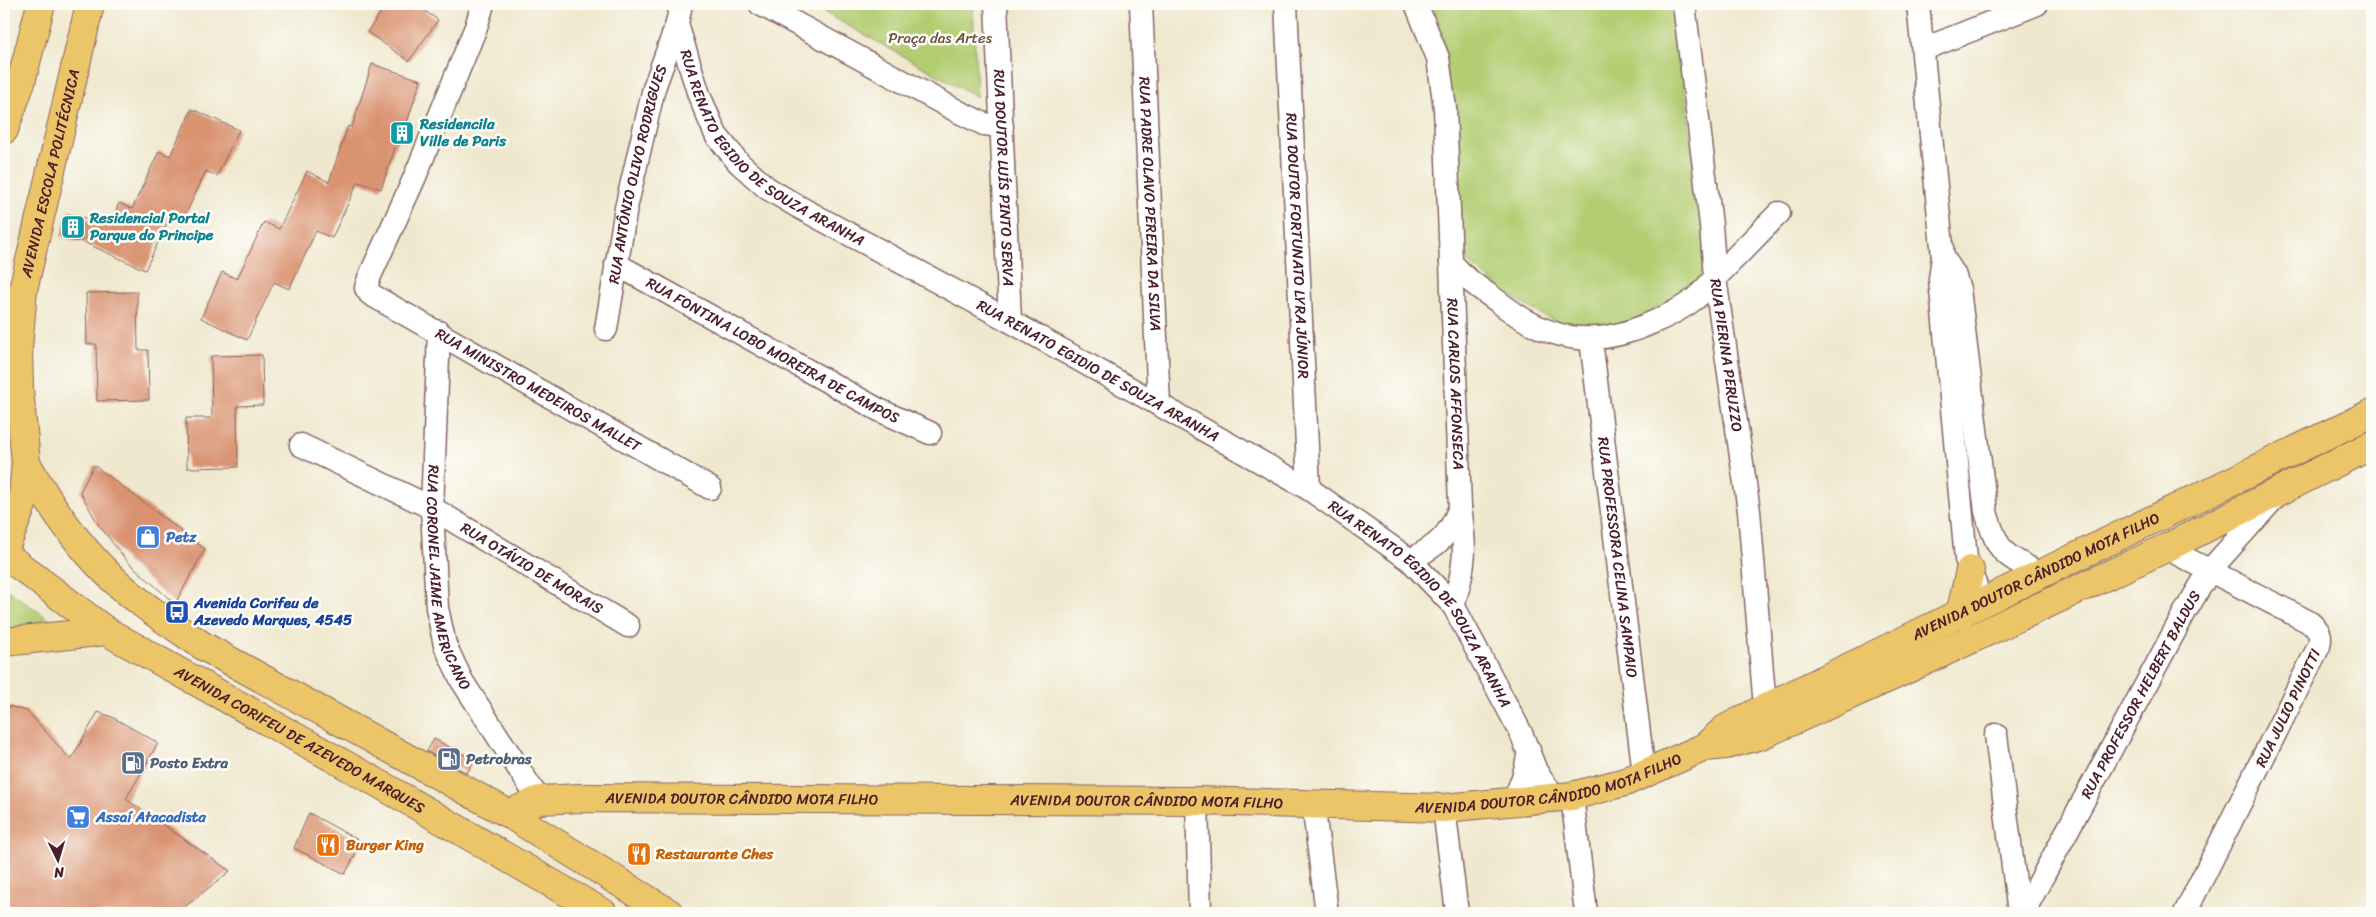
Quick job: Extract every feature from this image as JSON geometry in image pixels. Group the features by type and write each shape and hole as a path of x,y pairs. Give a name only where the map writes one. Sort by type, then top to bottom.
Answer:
{"main road":[{"path":"4,130 22,82 41,4"},
{"name":"AVENIDA ESCOLA POLITÉCNICA","path":"4,552 22,505 26,463 18,364 23,290 90,4"},
{"name":"AVENIDA DOUTOR CÂNDIDO MOTA FILHO","path":"1705,748 1725,729 1765,708 2372,413"},
{"path":"4,436 26,463 53,510 100,567 163,619 203,646 508,814 656,910"},
{"name":"AVENIDA DOUTOR CÂNDIDO MOTA FILHO","path":"508,814 539,800 581,798 1197,800 1444,808 1564,797 1625,782 1705,748 1726,745 1761,734 2002,626 2166,548 2372,445"},
{"name":"AVENIDA CORIFEU DE AZEVEDO MARQUES","path":"4,552 31,577 106,631 603,913"},
{"path":"1960,614 1968,564"},
{"path":"2051,570 2075,591"},
{"path":"1986,602 2002,626"},
{"path":"4,642 106,631"},
{"path":"492,849 552,822 581,798"}],"street":[{"name":"RUA MINISTRO MEDEIROS MALLET","path":"484,4 414,178 366,288 370,294 710,488"},
{"path":"760,4 968,116 984,124 1002,126"},
{"name":"RUA DOUTOR LUÍS PINTO SERVA","path":"996,4 1010,321"},
{"name":"RUA PADRE OLAVO PEREIRA DA SILVA","path":"1141,4 1159,404"},
{"name":"RUA DOUTOR FORTUNATO LYRA JÚNIOR","path":"1286,4 1309,488"},
{"path":"1416,4 1438,58 1445,108 1451,262 1469,280 1521,319 1545,331 1566,338 1591,340 1614,337 1665,317 1696,298 1779,213"},
{"name":"RUA PIERINA PERUZZO","path":"1684,4 1711,225 1715,278 1749,511 1765,708"},
{"path":"1918,4 1924,49 1943,257 1940,279 1968,564 1986,602"},
{"path":"1924,49 2037,4"},
{"name":"RUA RENATO EGIDIO DE SOUZA ARANHA","path":"679,14 699,95 716,135 739,163 766,188 1010,321 1309,488 1410,560 1453,605 1529,749 1542,782 1564,797"},
{"name":"RUA ANTÔNIO OLIVO RODRIGUES","path":"606,329 626,208 654,88 679,14"},
{"path":"1943,257 1954,274 1959,289 1986,512 1998,546 2010,558 2051,570"},
{"name":"RUA CARLOS AFFONSECA","path":"1451,262 1460,507 1466,544 1464,566 1453,605"},
{"name":"RUA FONTINA LOBO MOREIRA DE CAMPOS","path":"616,264 878,410 930,433"},
{"name":"RUA CORONEL JAIME AMERICANO","path":"438,332 432,508 437,608 445,645 462,681 539,800"},
{"name":"RUA PROFESSORA CELINA SAMPAIO","path":"1591,340 1644,774"},
{"name":"RUA OTÁVIO DE MORAIS","path":"301,446 432,508 628,626"},
{"path":"1961,487 1984,488"},
{"name":"RUA PROFESSOR HELBERT BALDUS","path":"2021,913 2186,610 2210,570 2281,491"},
{"name":"RUA CARLOS AFFONSECA","path":"1410,560 1440,543 1452,527 1460,507"},
{"path":"1968,564 1998,546"},
{"name":"RUA JULIO PINOTTI","path":"2166,548 2309,622 2318,630 2321,636 2319,646 2184,913"},
{"path":"1996,736 2021,913"},
{"path":"1512,802 1520,788 1526,771 1529,749"},
{"path":"1564,797 1586,913"},
{"path":"1197,800 1200,913"},
{"path":"1313,803 1327,913"},
{"path":"1444,808 1457,913"}],"green space":[{"name":"Praça das Artes","path":"809,4 973,4 977,97"},
{"path":"1431,4 1673,4 1701,206 1705,268 1700,282 1693,293 1627,325 1575,329 1544,316 1510,296 1458,254 1444,51 1439,22"},
{"path":"9,591 54,623 4,633 4,594"}],"building":[{"path":"387,4 415,4 438,20 409,61 367,32"},
{"path":"372,64 421,80 402,137 399,136 381,189 358,182 332,238 316,231 289,289 274,282 247,340 201,318 222,272 237,279 264,222 279,229 307,171 329,182 348,126 352,127"},
{"path":"192,109 239,130 217,176 206,171 184,218 172,213 145,270 79,240 78,242 61,236 68,214 110,224 119,203 132,209 159,151 170,156"},
{"path":"137,292 138,350 148,350 149,400 97,401 96,344 87,344 86,293"},
{"path":"262,355 263,405 237,406 238,467 187,468 186,418 212,418 211,356"},
{"name":"Petz","path":"94,465 205,549 175,604 127,561 98,524 80,492"},
{"name":"Assaí Atacadista","path":"4,705 27,711 71,760 98,712 112,717 158,743 126,799 230,871 177,913 4,913"},
{"name":"Petrobras","path":"434,739 474,760 467,773 427,751"},
{"name":"Burger King","path":"309,813 362,842 345,874 294,848"}],"place":[{"name":"Residencila Ville de Paris","path":"402,133"},
{"name":"Residencial Portal Parque do Principe","path":"73,227"},
{"name":"Petz","path":"148,537"},
{"name":"Avenida Corifeu de Azevedo Marques, 4545","path":"177,612"},
{"name":"Petrobras","path":"449,759"},
{"name":"Posto Extra","path":"133,763"},
{"name":"Assaí Atacadista","path":"78,817"},
{"name":"Burger King","path":"328,845"},
{"name":"Restaurante Ches","path":"639,854"}]}
